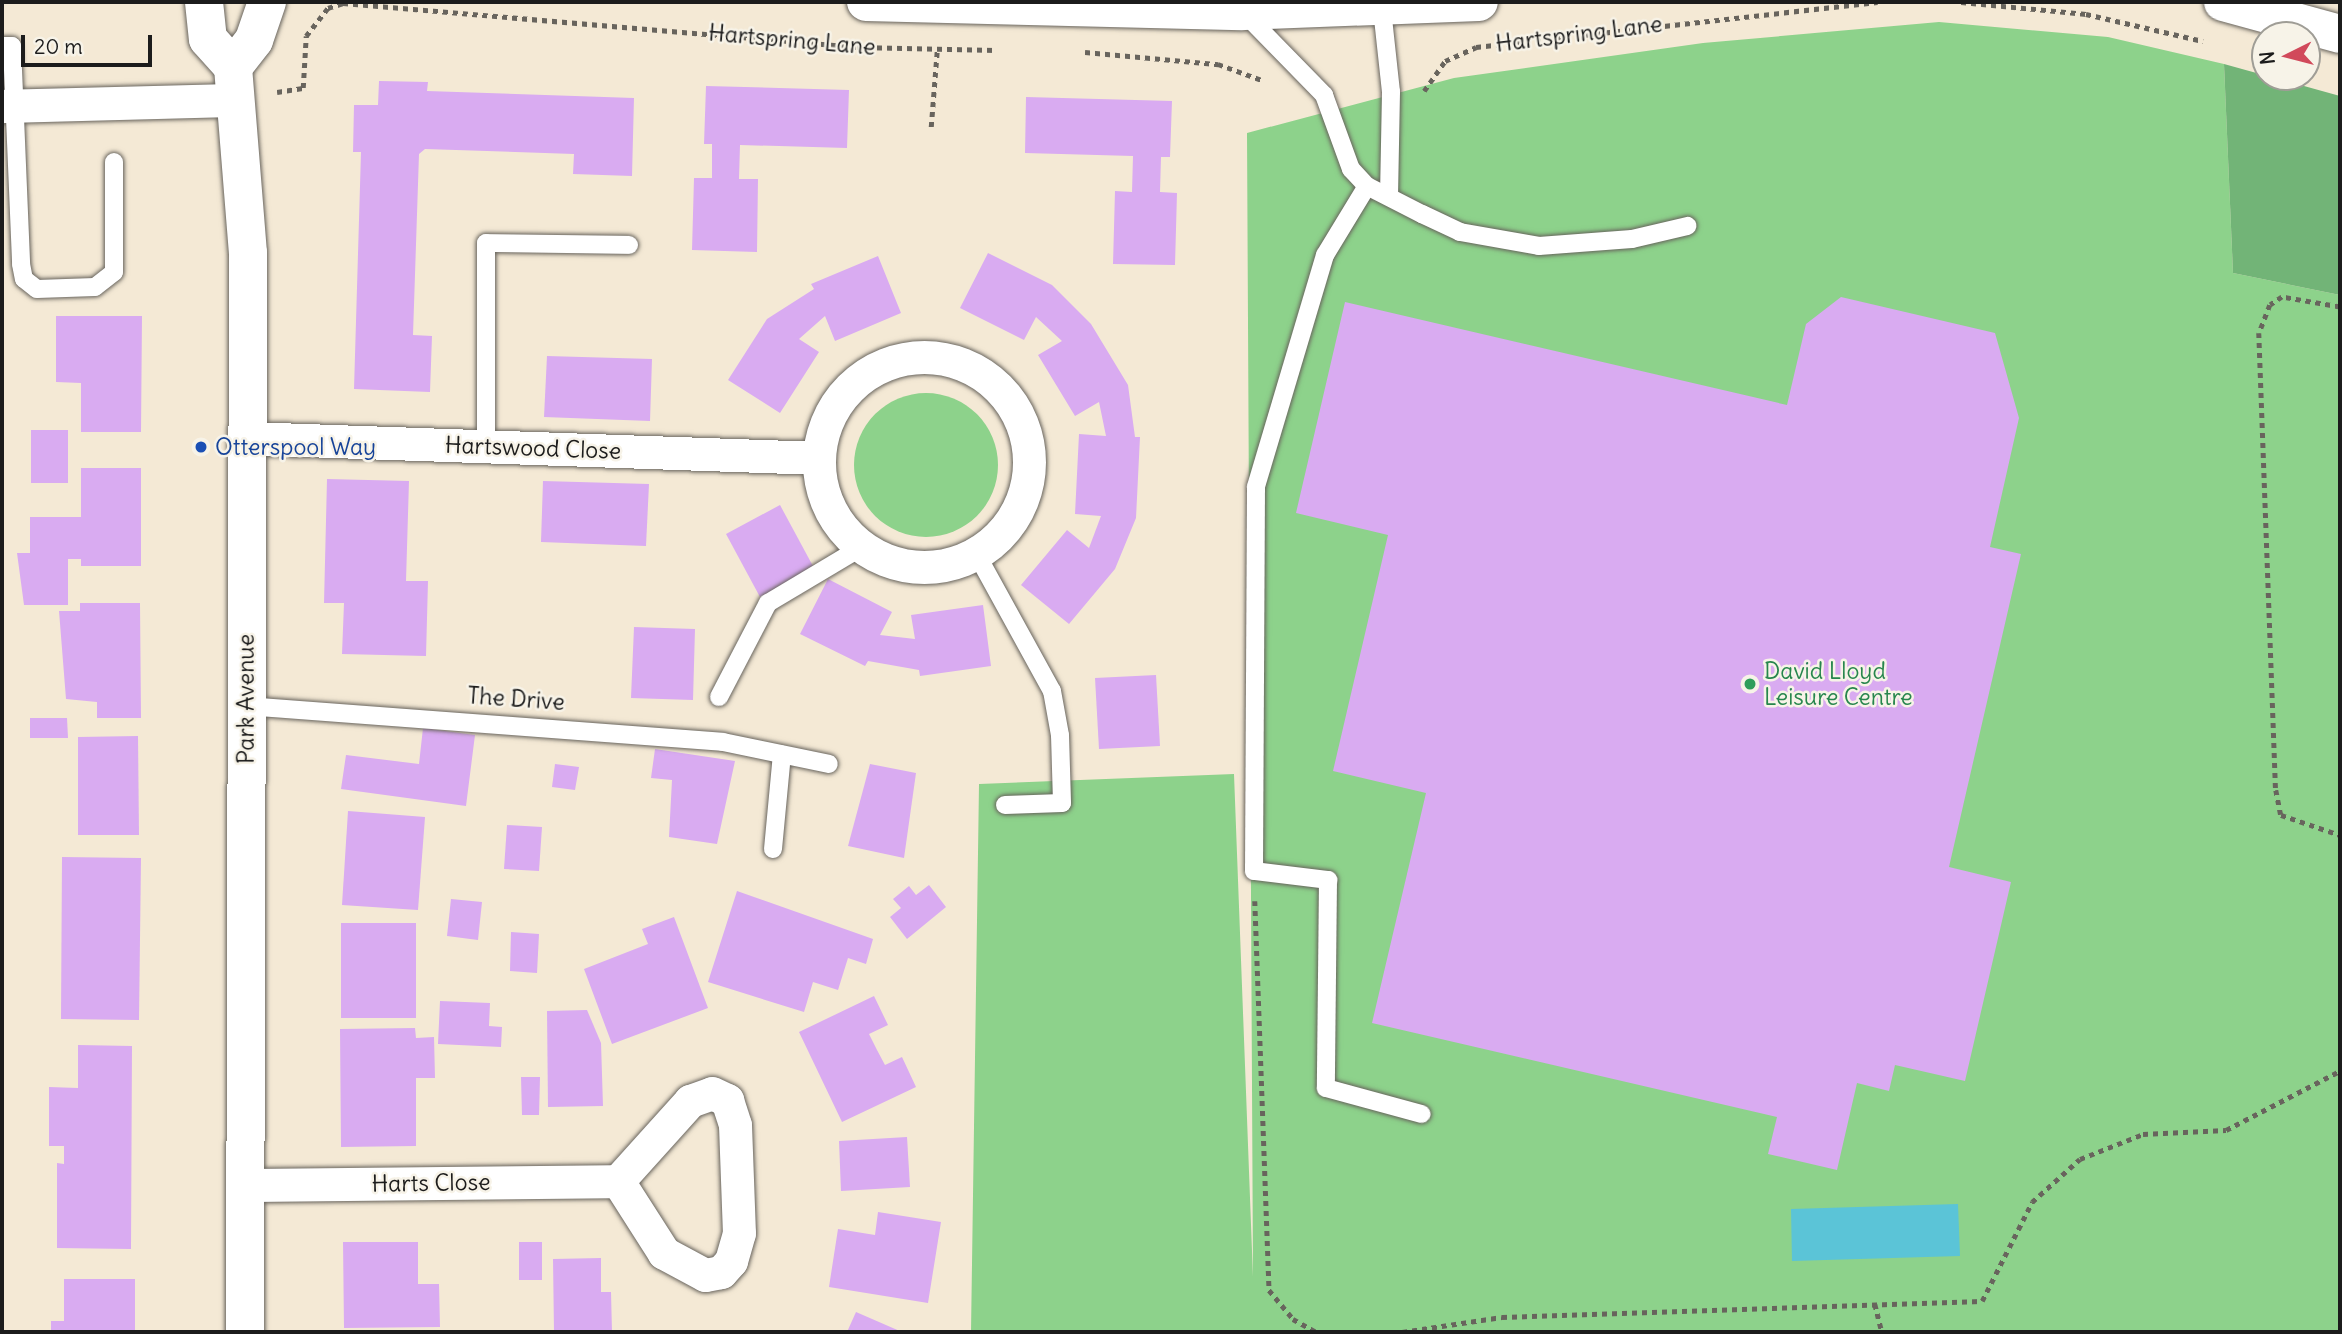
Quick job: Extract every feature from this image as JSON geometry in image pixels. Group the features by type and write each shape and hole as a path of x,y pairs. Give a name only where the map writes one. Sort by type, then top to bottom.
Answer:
{"street":[{"path":"204,2 208,39 234,84"},
{"path":"234,84 254,40 267,2"},
{"name":"Hartspring Lane","path":"866,2 1242,11 1382,9 1479,2"},
{"path":"2223,2 2340,34"},
{"path":"9,106 234,84"},
{"name":"Park Avenue","path":"234,84 248,253 245,1332"},
{"path":"924,356 958,362 989,380 1013,406 1026,438 1029,473 1020,507 1000,536 976,553 938,567 903,566 862,547 825,501 818,458 837,402 860,378 890,362 924,356"},
{"name":"Hartswood Close","path":"247,439 818,458"},
{"path":"712,1093 727,1100 735,1125 739,1233 731,1261 721,1272 705,1275 664,1253 618,1181 690,1101 712,1093"},
{"name":"Harts Close","path":"244,1185 618,1181"}],"lane":[{"path":"1382,9 1391,92 1389,197"},
{"path":"1242,11 1324,95 1351,169 1367,186 1460,232 1539,246 1632,239 1686,226"},
{"path":"2,47 12,46 9,106 21,264 24,279 37,289 95,287 114,272 114,162"},
{"path":"1367,186 1325,255 1256,487 1254,871 1328,880 1326,1088 1422,1114"},
{"path":"486,446 486,243 629,246"},
{"path":"719,697 768,603 862,547"},
{"path":"976,553 1052,691 1060,735 1062,803 1005,805"},
{"name":"The Drive","path":"245,706 535,724 723,742 830,764"},
{"path":"773,849 782,754"}],"path":[{"name":"Hartspring Lane","path":"278,92 303,88 306,36 328,8 364,2 937,50 1003,51"},
{"name":"Hartspring Lane","path":"1424,91 1445,61 1476,47 1877,2"},
{"path":"1961,2 2086,14 2217,44"},
{"path":"931,127 937,50"},
{"path":"1080,52 1218,64 1268,83"},
{"path":"2340,307 2282,297 2270,304 2259,332 2276,790 2281,815 2340,835"},
{"path":"1254,871 1269,1290 1293,1319 1316,1332"},
{"path":"1402,1332 1502,1317 1982,1301 2032,1202 2080,1159 2143,1134 2226,1130 2340,1071"},
{"path":"1875,1304 1882,1332"}],"green space":[{"name":"David Lloyd Leisure Centre","path":"1939,22 2108,37 2224,64 2233,273 2340,295 2340,1332 971,1332 979,784 1234,774 1253,1277 1247,133 1454,78 1703,43"},
{"path":"2224,64 2251,71 2251,91 2321,91 2340,96 2340,295 2233,273"},
{"path":"926,393 954,398 977,414 993,437 998,465 993,493 977,516 954,532 926,537 898,532 875,516 859,493 854,465 859,437 875,414 898,398"}],"water":[{"path":"1958,1204 1960,1256 1792,1261 1791,1209"}],"building":[{"path":"379,81 428,82 427,91 634,98 632,176 573,174 574,154 425,149 419,154 413,335 432,336 430,392 354,389 361,152 353,152 354,105 378,105"},
{"path":"706,86 849,90 847,148 740,145 739,179 758,179 757,252 692,250 694,178 712,178 712,144 704,144"},
{"path":"1026,97 1172,101 1170,157 1161,157 1160,192 1177,193 1175,265 1113,264 1115,191 1132,192 1133,156 1025,153"},
{"path":"988,253 1052,285 1091,324 1128,385 1135,437 1140,437 1136,518 1115,569 1069,624 1021,585 1067,530 1089,548 1101,516 1075,514 1079,434 1106,436 1099,402 1075,416 1038,355 1062,341 1036,317 1024,340 960,308"},
{"path":"878,256 901,313 835,341 825,316 799,339 819,352 780,413 728,380 767,319 814,289 811,284"},
{"path":"1841,297 1995,333 2019,418 1990,547 2021,554 1949,867 2011,882 1965,1081 1895,1065 1889,1091 1857,1083 1837,1170 1768,1154 1777,1117 1372,1023 1426,793 1333,771 1388,535 1296,513 1345,302 1787,405 1806,324"},
{"path":"56,316 142,316 141,432 81,432 81,383 56,382"},
{"path":"547,356 652,359 650,421 544,417"},
{"path":"31,430 68,430 68,483 31,483"},
{"path":"81,468 141,468 141,566 81,566 81,559 68,559 68,605 24,605 17,553 30,553 30,517 81,517"},
{"path":"327,479 409,481 406,581 428,581 426,656 342,654 344,603 324,603"},
{"path":"543,481 649,484 646,546 541,542"},
{"path":"780,505 814,568 760,597 726,534"},
{"path":"828,579 892,612 880,635 915,639 911,615 983,605 991,666 920,676 919,670 868,661 865,666 800,634"},
{"path":"80,603 140,603 141,718 97,718 97,702 66,699 59,611 80,611"},
{"path":"634,627 695,629 693,700 631,698"},
{"path":"1156,675 1160,746 1099,749 1095,678"},
{"path":"30,718 67,718 68,738 30,738"},
{"path":"423,728 475,735 466,806 341,789 346,755 419,764"},
{"path":"138,736 139,835 78,835 78,737"},
{"path":"655,749 735,761 717,844 669,837 672,780 651,778"},
{"path":"555,764 579,767 575,790 552,787"},
{"path":"870,764 916,773 904,858 848,846"},
{"path":"348,811 425,817 418,910 342,905"},
{"path":"507,825 542,827 539,871 504,869"},
{"path":"62,857 141,858 139,1020 61,1019"},
{"path":"929,885 946,907 907,939 890,917 901,908 893,899 909,886 916,895"},
{"path":"737,891 873,939 866,964 848,958 838,990 813,982 804,1012 708,982"},
{"path":"451,899 482,902 478,940 447,936"},
{"path":"674,917 708,1008 612,1044 584,969 648,944 642,929"},
{"path":"341,923 416,923 416,1018 341,1018"},
{"path":"511,932 539,934 537,973 510,971"},
{"path":"874,996 888,1025 869,1034 885,1065 902,1057 916,1087 842,1122 799,1032"},
{"path":"440,1001 490,1003 489,1026 502,1027 501,1047 438,1044"},
{"path":"587,1010 601,1043 603,1106 548,1107 547,1011"},
{"path":"415,1028 416,1038 434,1037 435,1078 416,1078 416,1146 341,1147 340,1029"},
{"path":"78,1045 132,1046 131,1249 57,1248 57,1163 64,1164 64,1146 49,1146 49,1087 78,1088"},
{"path":"521,1077 540,1077 539,1115 522,1115"},
{"path":"907,1137 910,1187 841,1191 839,1141"},
{"path":"878,1212 941,1222 928,1303 829,1287 838,1229 875,1235"},
{"path":"343,1242 418,1242 418,1284 439,1284 440,1327 344,1328"},
{"path":"519,1242 542,1242 542,1280 519,1280"},
{"path":"601,1258 601,1292 611,1292 612,1332 554,1332 553,1259"},
{"path":"64,1279 135,1279 135,1332 51,1332 51,1321 64,1321"},
{"path":"856,1312 902,1332 847,1332"}],"place":[{"name":"Otterspool Way","path":"201,447"},
{"name":"David Lloyd Leisure Centre","path":"1750,684"}]}
